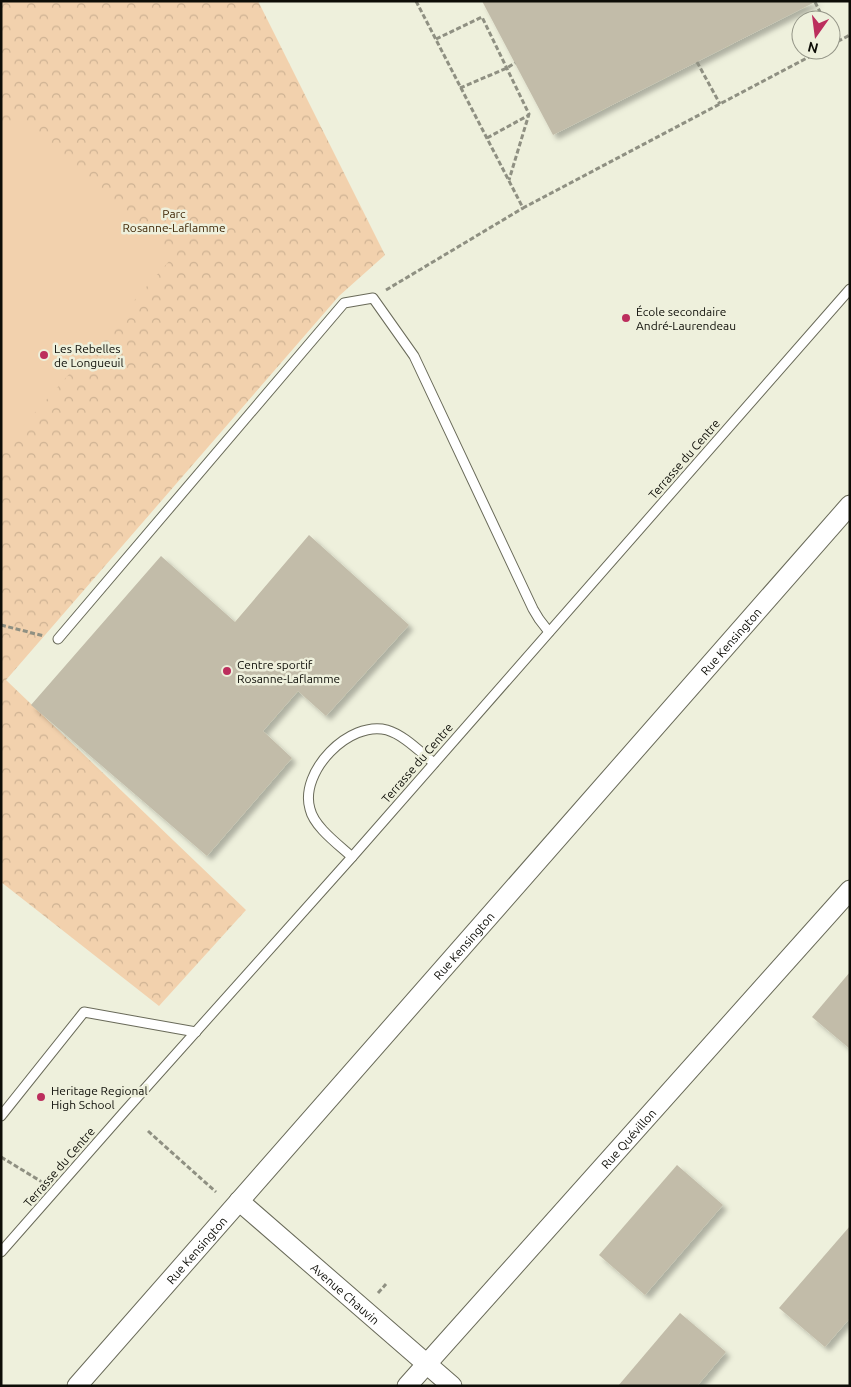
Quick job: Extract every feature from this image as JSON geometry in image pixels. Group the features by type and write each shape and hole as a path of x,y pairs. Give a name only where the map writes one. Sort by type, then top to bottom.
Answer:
{"street":[{"name":"Rue Kensington","path":"77,1386 850,505"},
{"name":"Rue Quévillon","path":"407,1386 850,890"},
{"name":"Avenue Chauvin","path":"239,1201 452,1386"}],"lane":[{"name":"Terrasse du Centre","path":"1,1252 352,857 850,289"},
{"path":"58,639 344,303 373,298 414,356 533,609 549,632"},
{"path":"352,857 320,826 309,809 312,778 318,767 334,748 353,734 374,729 385,730 400,737 434,763"},
{"path":"1,1116 84,1012 196,1032"}],"path":[{"path":"416,1 523,208"},
{"path":"436,39 482,17 529,114 509,181"},
{"path":"373,298 523,208 803,60"},
{"path":"697,62 720,104"},
{"path":"460,88 515,63"},
{"path":"486,138 529,114"},
{"path":"1,625 58,639"},
{"path":"148,1131 216,1192"},
{"path":"1,1157 55,1190"},
{"path":"378,1293 386,1284"}],"green space":[{"name":"Parc Rosanne-Laflamme","path":"1,1 258,1 385,255 339,296 6,680 246,910 159,1006 1,882"},
{"name":"Les Rebelles de Longueuil","path":"15,117 171,259 1,451 1,133"}],"building":[{"path":"482,1 817,1 799,10 791,10 791,14 553,135"},
{"path":"309,535 409,625 326,716 298,691 263,731 292,758 207,856 31,705 161,556 235,622"},
{"path":"850,972 850,1049 812,1017"},
{"path":"677,1165 723,1205 645,1295 599,1255"},
{"path":"850,1226 850,1318 825,1347 779,1308"},
{"path":"680,1313 726,1352 697,1386 618,1386"}],"place":[{"name":"École secondaire André-Laurendeau","path":"626,318"},
{"name":"Les Rebelles de Longueuil","path":"44,355"},
{"name":"Centre sportif Rosanne-Laflamme","path":"227,671"},
{"name":"Heritage Regional High School","path":"41,1097"}]}
